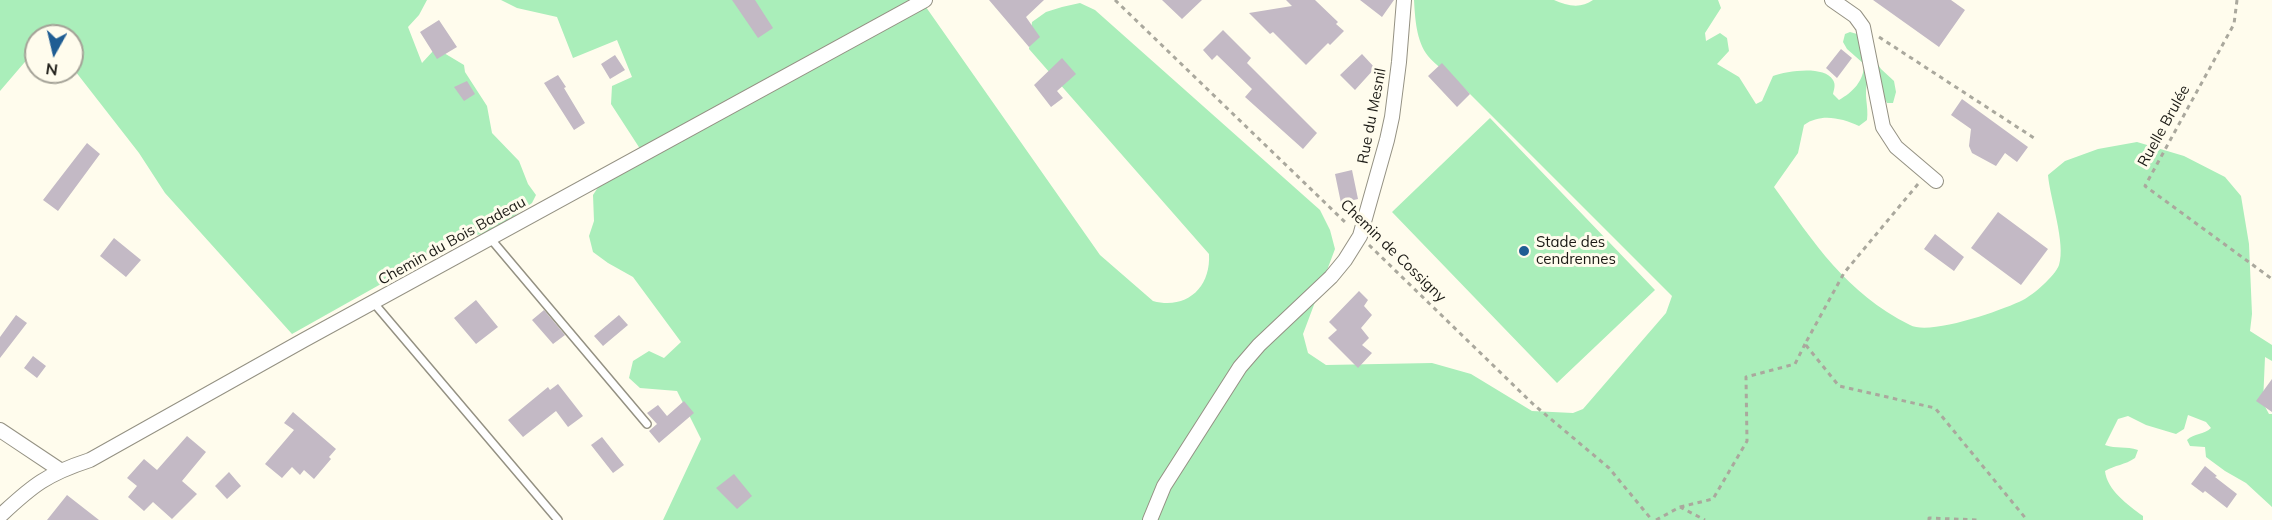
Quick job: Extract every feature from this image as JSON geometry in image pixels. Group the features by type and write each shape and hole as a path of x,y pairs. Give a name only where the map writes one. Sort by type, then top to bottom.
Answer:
{"street":[{"name":"Chemin du Bois Badeau","path":"0,516 35,484 60,470 90,460 925,0"},
{"name":"Rue du Mesnil","path":"1150,520 1164,486 1240,368 1259,345 1331,277 1360,236 1389,128 1399,62 1404,0"},
{"path":"1832,0 1855,16 1863,27 1883,127 1896,147 1932,178"},
{"path":"0,430 60,470"}],"lane":[{"path":"490,238 647,424"},
{"path":"374,302 558,520"}],"path":[{"name":"Chemin de Cossigny","path":"1115,0 1533,405 1609,468 1654,520"},
{"name":"Ruelle Brulée","path":"2237,0 2234,24 2145,186 2272,279"},
{"path":"1863,27 2034,138"},
{"path":"1654,520 1680,507 1713,499 1748,441 1746,377 1795,364 1844,273 1932,178"},
{"path":"1805,344 1839,386 1935,408 2027,520"},
{"path":"1680,507 1704,520"},
{"path":"1929,520 1929,518 1979,520"}],"green space":[{"path":"0,0 427,0 419,15 408,27 422,63 433,51 444,53 464,65 465,72 487,106 492,133 519,161 528,184 536,195 532,203 489,234 450,236 440,243 437,252 417,257 413,266 292,334 165,193 139,153 84,82 84,24 24,24 24,63 0,91"},
{"path":"501,0 921,0 1100,255 1153,301 1165,303 1186,299 1194,294 1206,277 1209,254 1029,49 1032,22 1046,12 1080,3 1095,10 1320,210 1330,230 1335,249 1303,334 1308,353 1326,365 1432,363 1471,374 1532,411 1573,413 1583,409 1666,313 1672,296 1457,81 1431,59 1424,50 1419,36 1414,0 1554,0 1574,6 1584,5 1593,0 1718,0 1721,8 1705,33 1706,41 1720,33 1727,38 1729,51 1717,64 1739,77 1756,104 1762,101 1773,76 1805,70 1828,75 1833,80 1833,94 1839,100 1844,97 1857,85 1864,70 1864,64 1847,49 1843,42 1845,34 1850,32 1857,34 1881,69 1894,81 1896,92 1893,103 1887,103 1881,91 1868,81 1867,120 1859,126 1831,118 1817,119 1804,125 1798,153 1774,187 1818,247 1849,282 1867,298 1910,325 1933,327 1949,325 2000,310 2023,300 2048,280 2059,265 2061,245 2048,175 2065,161 2098,149 2137,142 2184,156 2225,177 2241,196 2249,244 2252,314 2250,331 2272,345 2272,361 2265,357 2263,403 2269,414 2272,414 2272,507 2246,483 2206,457 2205,447 2190,446 2187,440 2211,428 2206,422 2188,415 2184,429 2176,434 2146,425 2128,416 2118,419 2105,445 2138,450 2135,458 2105,471 2114,491 2143,516 2143,520 663,520 701,439 677,391 640,388 629,378 633,361 649,351 664,358 681,342 633,277 593,252 589,236 594,221 593,195 606,175 646,158 611,104 612,86 632,77 617,40 573,58 557,17 517,8"},
{"name":"Stade des cendrennes","path":"1490,118 1655,290 1557,383 1392,212"}],"building":[{"path":"732,0 755,0 773,28 758,38"},
{"path":"989,0 1044,0 1026,17 1040,37 1029,47"},
{"path":"1162,0 1202,0 1182,19"},
{"path":"1286,0 1315,0 1344,31 1306,65 1273,32 1270,34 1249,13 1292,6"},
{"path":"1360,0 1394,0 1382,17"},
{"path":"1873,0 1951,0 1965,10 1939,47"},
{"path":"439,20 457,47 437,59 420,32"},
{"path":"1223,30 1251,58 1247,63 1317,133 1303,149 1245,97 1252,89 1217,55 1212,60 1203,50"},
{"path":"1841,49 1852,58 1837,78 1826,68"},
{"path":"1362,54 1375,68 1355,90 1340,75"},
{"path":"615,55 625,70 610,79 601,64"},
{"path":"1062,58 1076,74 1057,91 1063,98 1051,107 1034,85"},
{"path":"1442,63 1470,94 1457,107 1428,76"},
{"path":"558,75 585,123 574,130 544,83"},
{"path":"467,81 475,94 464,101 454,87"},
{"path":"1962,99 2028,147 2017,162 2005,153 1996,166 1972,153 1969,146 1971,129 1951,115"},
{"path":"87,143 100,154 58,211 43,200"},
{"path":"1352,170 1358,199 1341,203 1335,174"},
{"path":"1998,212 2048,249 2021,285 1971,248"},
{"path":"1935,234 1964,257 1954,271 1924,249"},
{"path":"114,238 141,260 126,277 100,256"},
{"path":"1359,291 1368,300 1364,306 1372,315 1361,328 1369,338 1362,345 1372,353 1358,368 1328,338 1337,330 1329,322"},
{"path":"476,300 498,327 476,344 454,318"},
{"path":"544,310 565,335 553,344 532,320"},
{"path":"16,315 27,323 0,358 0,337"},
{"path":"619,315 628,325 603,346 594,336"},
{"path":"33,356 46,366 37,378 24,368"},
{"path":"2272,379 2272,412 2256,401"},
{"path":"558,384 583,416 568,427 556,411 523,437 508,420 548,387 550,390"},
{"path":"684,401 694,413 659,443 649,431 657,424 647,413 658,405 667,416"},
{"path":"293,412 336,449 329,457 331,459 314,479 304,470 300,475 292,467 282,478 265,464 294,430 284,423"},
{"path":"187,436 206,452 182,481 197,494 172,519 153,502 144,511 128,497 137,486 127,478 144,459 157,470"},
{"path":"602,437 624,465 613,473 591,445"},
{"path":"2205,466 2237,494 2227,508 2205,491 2203,493 2191,484"},
{"path":"229,472 241,486 227,499 215,486"},
{"path":"734,474 752,496 737,509 716,488"},
{"path":"67,495 99,520 47,520"}],"place":[{"name":"Stade des cendrennes","path":"1524,251"}]}
